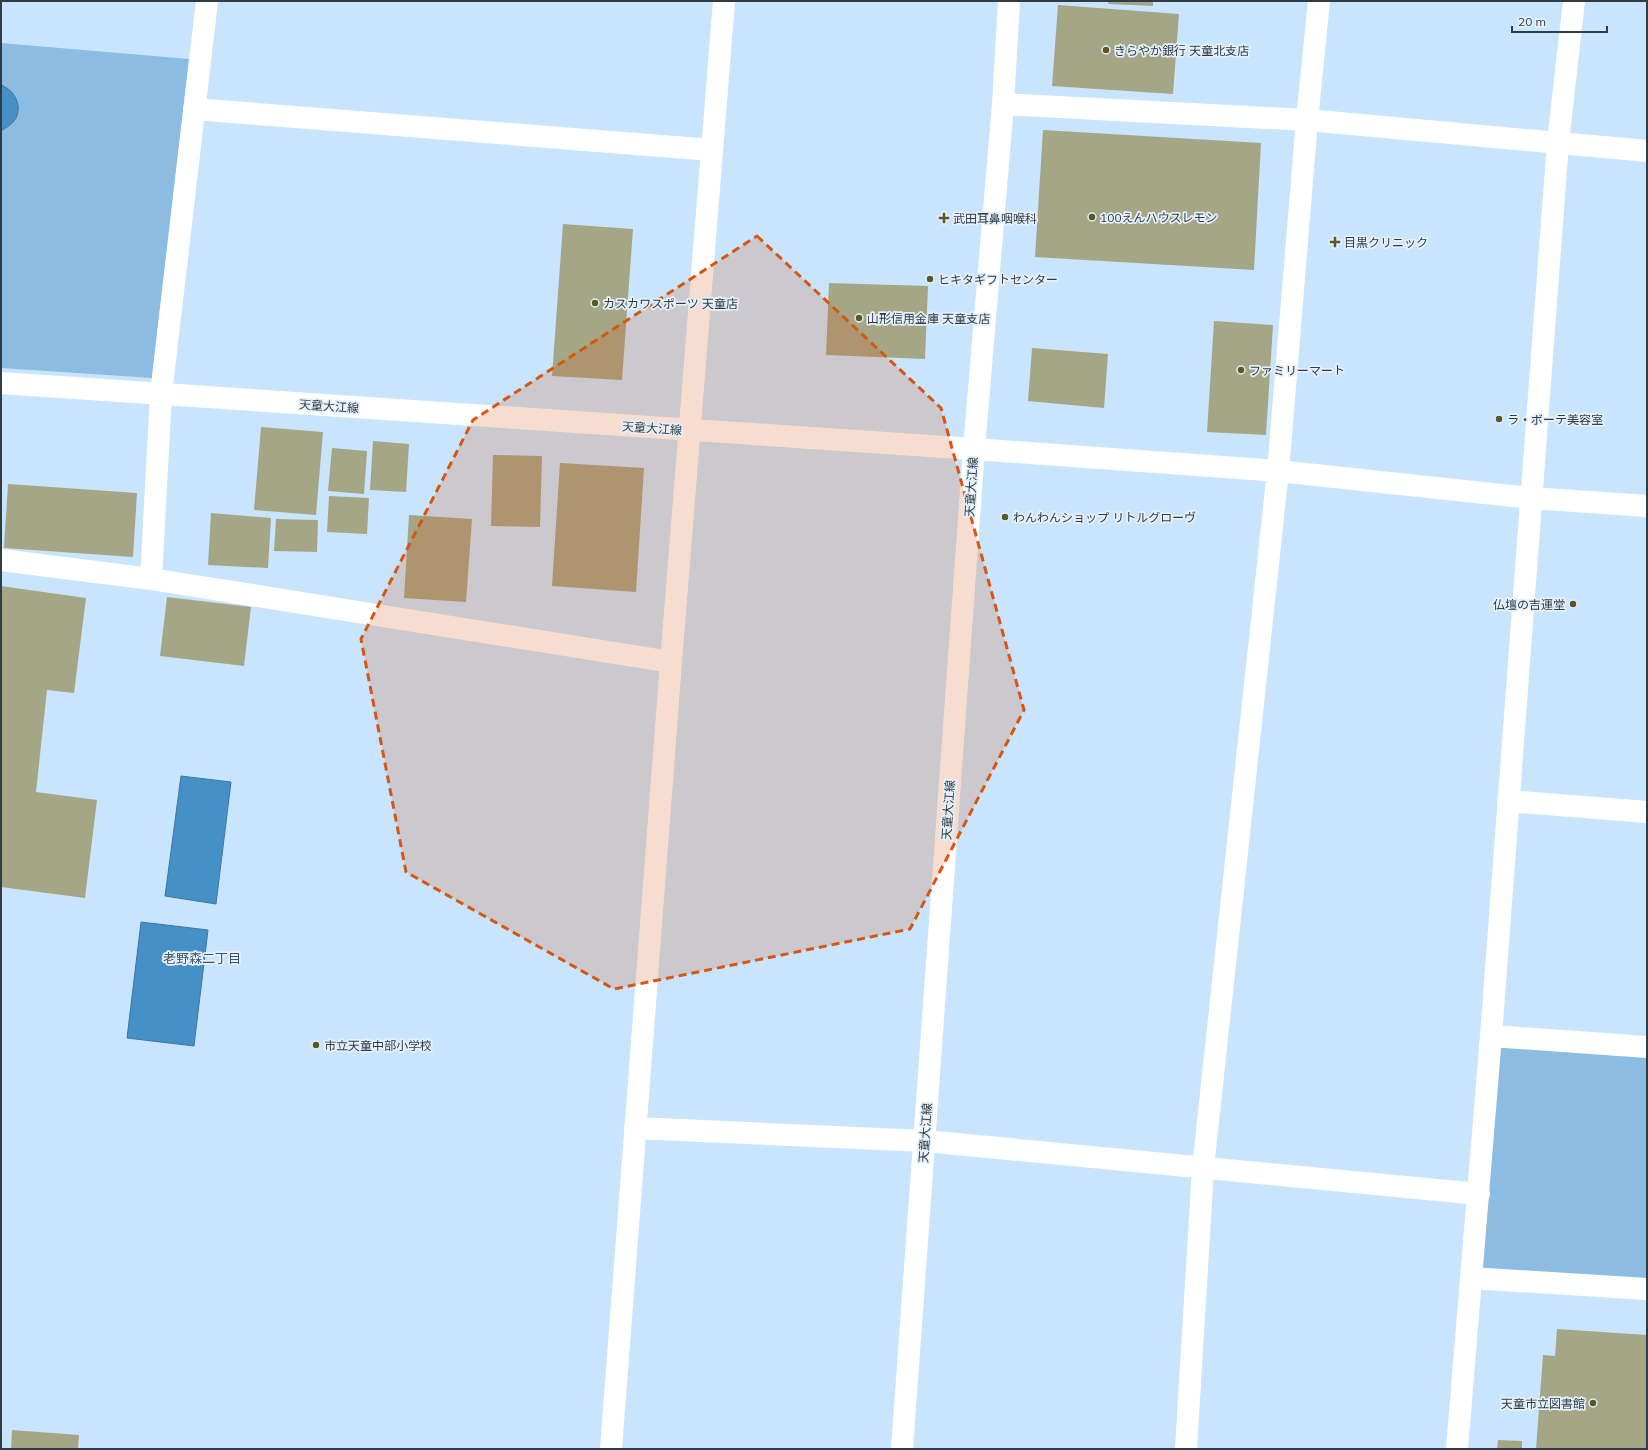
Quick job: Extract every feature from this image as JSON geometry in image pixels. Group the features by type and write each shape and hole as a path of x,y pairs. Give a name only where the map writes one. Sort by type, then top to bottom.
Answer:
{"street":[{"path":"151,579 161,394 207,1"},
{"path":"611,1449 671,662 724,1"},
{"path":"1009,1 1003,104 974,450 1278,471 1531,498 1647,506"},
{"path":"1186,1449 1203,1168 1278,471 1318,1"},
{"path":"1457,1449 1479,1194 1558,142 1574,1"},
{"path":"1003,104 1307,120 1647,150"},
{"path":"194,109 712,150"},
{"name":"天童大江線","path":"1,383 974,450 902,1449"},
{"path":"1,560 151,579 671,662"},
{"path":"1508,801 1647,812"},
{"path":"1491,1036 1647,1047"},
{"path":"635,1128 925,1141 1479,1194"},
{"path":"1471,1278 1647,1289"}],"highlighted area":[{"path":"757,236 941,408 1024,710 910,929 614,989 406,872 361,639 473,420"}],"shaded area":[{"path":"1,43 189,59 152,378 1,368"},
{"path":"1,85 6,87 14,95 18,105 18,111 14,121 1,131"},
{"path":"181,776 231,782 216,904 165,896"},
{"path":"141,922 208,930 194,1046 127,1038"},
{"path":"1497,1041 1647,1052 1647,1284 1477,1274"}],"building":[{"path":"1109,1 1153,1 1153,6 1108,4"},
{"path":"1058,5 1179,14 1173,94 1052,86"},
{"path":"1043,130 1261,143 1254,270 1035,257"},
{"path":"563,224 633,229 622,380 552,376"},
{"path":"829,283 928,286 925,359 826,355"},
{"path":"1214,321 1273,325 1266,435 1207,432"},
{"path":"1032,348 1108,354 1104,408 1028,401"},
{"path":"261,427 323,432 316,515 254,510"},
{"path":"373,441 409,444 406,492 370,490"},
{"path":"332,448 367,451 364,494 328,491"},
{"path":"493,455 542,456 540,527 491,526"},
{"path":"560,463 644,468 636,592 552,586"},
{"path":"8,484 137,493 133,557 4,548"},
{"path":"329,496 369,498 367,534 327,532"},
{"path":"211,513 271,518 268,568 208,565"},
{"path":"409,515 472,519 466,602 404,598"},
{"path":"276,519 318,520 317,552 274,551"},
{"path":"1,586 86,598 74,693 47,690 36,792 97,800 85,898 1,887"},
{"path":"167,597 251,607 244,666 160,656"},
{"name":"天童市立図書館","path":"1557,1329 1647,1335 1647,1449 1536,1449 1543,1355 1555,1356"},
{"path":"12,1430 79,1435 78,1449 11,1449"},
{"path":"1498,1440 1522,1441 1522,1449 1497,1449"}],"place":[{"name":"きらやか銀行 天童北支店","path":"1106,50"},
{"name":"100えんハウスレモン","path":"1092,217"},
{"name":"武田耳鼻咽喉科","path":"944,218"},
{"name":"目黒クリニック","path":"1335,242"},
{"name":"ヒキタギフトセンター","path":"930,279"},
{"name":"カスカワスポーツ 天童店","path":"595,303"},
{"name":"山形信用金庫 天童支店","path":"859,318"},
{"name":"ファミリーマート","path":"1241,370"},
{"name":"ラ・ボーテ美容室","path":"1499,419"},
{"name":"わんわんショップ リトルグローヴ","path":"1005,517"},
{"name":"仏壇の吉運堂","path":"1573,604"},
{"name":"市立天童中部小学校","path":"316,1045"},
{"name":"天童市立図書館","path":"1593,1403"}],"district":[{"name":"老野森二丁目","path":"202,958"}]}
